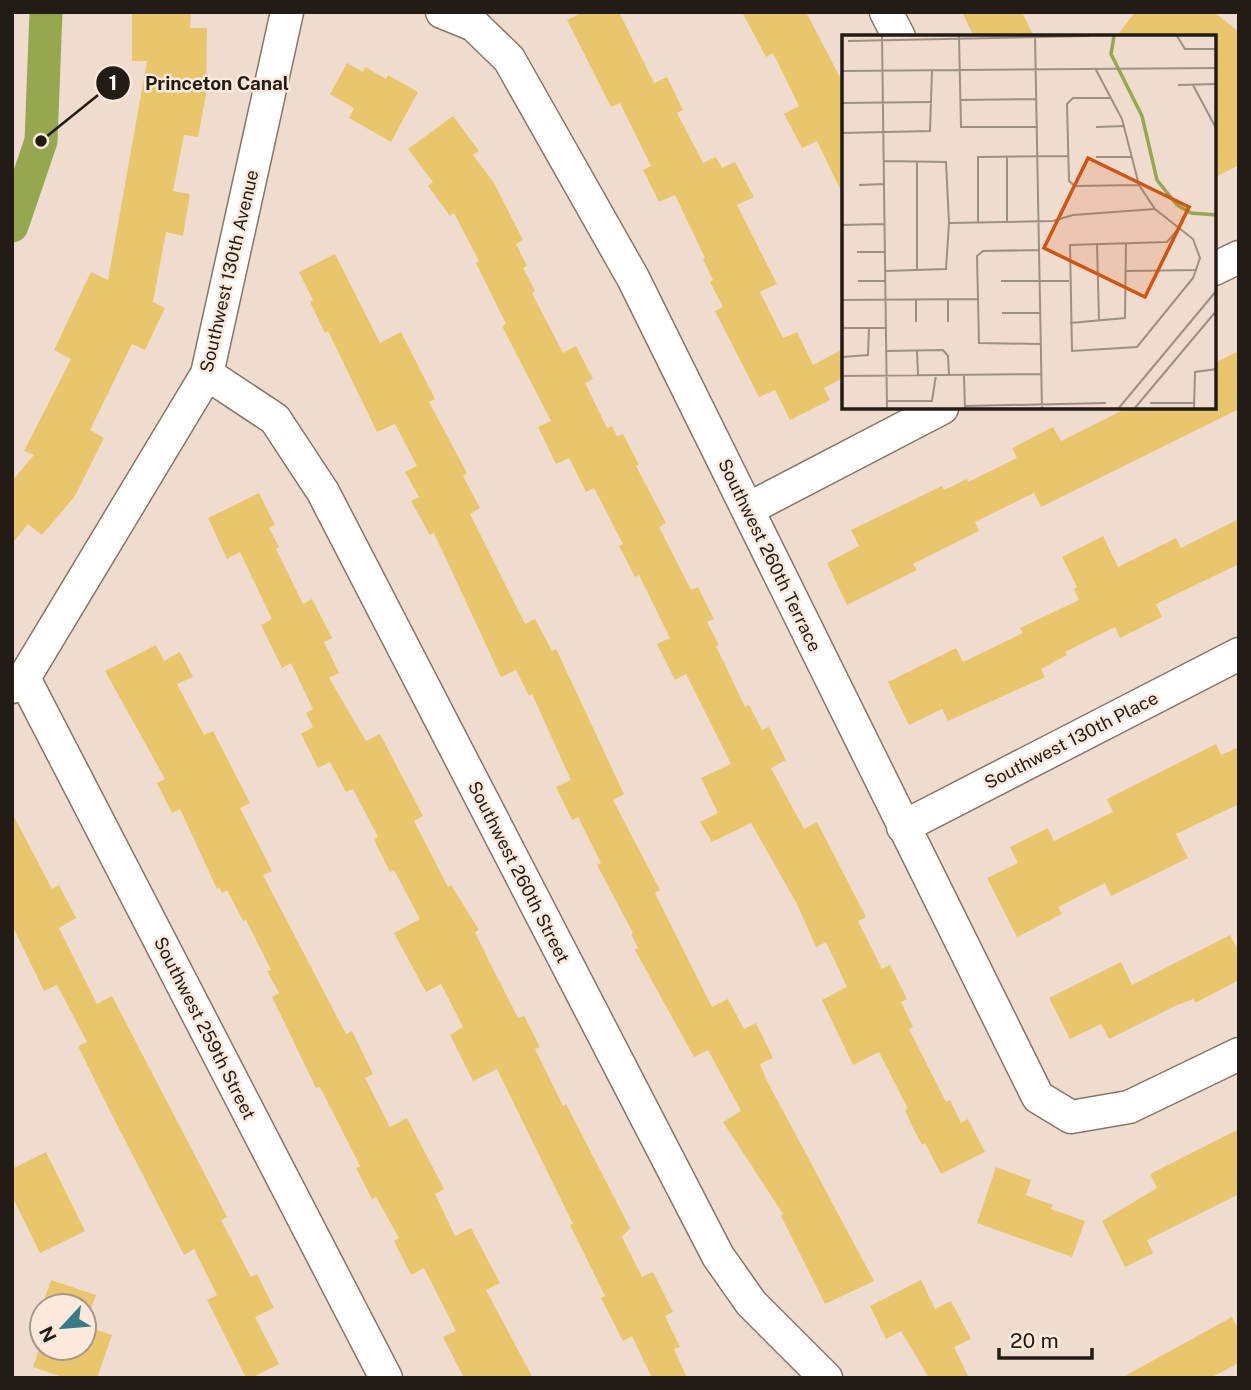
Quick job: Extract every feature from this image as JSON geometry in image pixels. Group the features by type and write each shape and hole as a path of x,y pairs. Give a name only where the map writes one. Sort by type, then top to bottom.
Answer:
{"street":[{"name":"Southwest 130th Avenue","path":"18,682 207,374 287,12"},
{"name":"Southwest 260th Terrace","path":"442,12 474,25 509,59 633,278 1038,1097 1071,1117 1129,1107 1239,1054"},
{"path":"886,12 898,35"},
{"path":"1216,268 1239,257"},
{"name":"Southwest 260th Street","path":"207,374 275,419 323,492 718,1256 751,1303 826,1378"},
{"path":"748,509 938,410"},
{"name":"Southwest 130th Place","path":"903,827 1239,654"},
{"name":"Southwest 259th Street","path":"18,682 386,1378"}],"building":[{"path":"132,12 191,12 190,28 207,28 206,95 198,137 184,135 173,191 190,194 183,236 166,232 153,302 165,308 145,350 132,344 90,430 104,438 75,496 42,535 28,524 12,544 12,481 34,455 24,451 71,359 54,350 91,272 108,280 147,61 132,61"},
{"path":"583,12 619,12 654,83 667,77 683,110 677,113 703,163 716,157 722,168 735,162 754,197 737,205 777,284 760,292 783,338 797,332 813,365 842,350 842,379 824,388 830,400 790,420 775,390 759,397 715,311 723,307 710,282 713,280 703,259 705,258 675,195 659,202 643,170 651,166 620,103 611,107 567,20"},
{"path":"742,12 806,12 842,81 842,193 817,141 802,148 784,114 799,106 773,53 766,57"},
{"path":"962,12 1022,12 1033,35 973,35"},
{"path":"1135,12 1214,12 1239,32 1239,165 1216,177 1216,35 1118,35"},
{"path":"347,63 363,72 365,67 386,79 388,75 418,92 391,142 349,118 354,108 330,94"},
{"path":"453,116 479,151 473,155 494,183 523,240 516,244 527,266 523,268 535,291 532,293 563,353 576,346 593,379 585,383 607,428 612,426 617,436 623,434 639,465 636,466 666,523 659,527 691,590 698,587 714,619 707,622 745,707 749,705 762,730 769,727 786,760 771,768 804,829 817,822 866,917 858,921 882,969 890,965 907,999 901,1002 913,1027 909,1029 946,1102 950,1100 961,1123 968,1119 985,1152 941,1174 925,1143 922,1145 913,1128 905,1110 908,1109 879,1052 853,1065 822,1000 847,987 826,942 816,947 797,904 751,823 712,842 700,822 718,813 701,778 731,764 686,674 675,680 657,644 670,638 639,575 635,577 619,546 623,544 594,488 586,492 569,458 556,464 538,427 551,421 502,326 506,324 476,263 479,261 454,213 450,216 428,186 433,182 408,149"},
{"path":"335,254 380,343 401,332 435,399 429,402 467,473 463,476 480,508 470,514 525,624 535,619 552,651 556,649 624,794 613,800 660,890 655,893 712,1007 728,999 744,1029 756,1023 773,1058 760,1064 766,1079 874,1281 825,1304 781,1216 783,1214 723,1122 741,1111 708,1050 694,1057 635,950 638,948 631,934 633,933 597,865 601,863 578,817 572,820 556,787 571,780 532,694 529,696 516,670 501,677 434,533 430,535 411,501 419,497 405,472 417,466 395,424 377,432 328,331 325,333 310,302 313,300 299,272"},
{"path":"1239,351 1239,409 1041,507 1034,493 975,522 979,531 913,564 917,570 847,605 827,563 859,546 851,530 942,486 944,490 967,479 968,482 1017,458 1012,448 1053,427 1061,441 1123,410 1216,410 1216,362"},
{"path":"259,493 275,525 269,528 279,547 276,549 303,604 312,599 332,638 324,642 339,673 329,678 366,741 380,734 423,816 414,821 448,887 451,885 479,930 475,932 518,1018 524,1016 540,1047 535,1049 563,1106 566,1104 630,1228 622,1237 642,1277 653,1272 673,1312 665,1316 680,1347 674,1349 687,1378 652,1378 632,1336 623,1341 601,1298 605,1296 570,1225 573,1224 497,1069 473,1081 450,1035 463,1027 441,984 426,992 394,933 420,919 394,870 390,872 374,840 378,837 353,789 346,792 330,762 318,768 301,734 313,727 306,713 313,709 291,663 282,668 261,625 272,619 240,552 227,559 208,518"},
{"path":"1239,519 1239,564 1156,604 1162,617 1120,638 1115,627 1065,652 1067,655 1041,669 1045,677 948,721 942,709 909,725 888,682 956,648 963,662 1023,633 1020,628 1079,600 1074,589 1077,587 1062,557 1103,536 1118,567 1176,538 1181,548"},
{"path":"156,645 164,661 180,652 193,677 177,684 204,735 213,731 250,803 240,808 272,871 263,875 346,1034 352,1031 373,1074 365,1078 390,1127 407,1118 444,1189 435,1194 455,1236 471,1228 500,1283 486,1290 533,1378 464,1378 443,1337 456,1331 424,1268 411,1275 394,1241 399,1238 376,1197 372,1199 356,1168 360,1166 320,1087 316,1088 272,997 279,993 267,971 271,970 246,920 243,921 227,890 222,893 219,887 217,889 180,809 172,813 157,783 165,779 105,671"},
{"path":"1216,744 1221,755 1239,747 1239,804 1176,834 1188,858 1111,896 1105,883 1058,907 1062,914 1017,937 987,878 1018,863 1010,847 1048,828 1054,841 1113,812 1107,799"},
{"path":"12,813 52,889 59,885 76,918 59,928 97,1004 112,996 227,1217 221,1220 251,1277 257,1274 274,1308 255,1317 279,1364 251,1378 246,1378 207,1300 217,1295 194,1249 184,1255 109,1109 78,1046 87,1042 57,985 44,991 12,925"},
{"path":"1230,935 1239,952 1239,980 1195,1003 1193,999 1175,1006 1109,1039 1101,1024 1070,1039 1049,998 1121,962 1132,985"},
{"path":"1239,1129 1239,1194 1147,1240 1153,1253 1125,1267 1102,1221 1157,1188 1150,1174"},
{"path":"46,1152 85,1231 40,1253 12,1196 12,1169"},
{"path":"996,1167 1031,1180 1026,1195 1053,1205 1051,1209 1085,1221 1072,1257 977,1223"},
{"path":"51,1280 87,1292 47,1292"},
{"path":"921,1280 935,1309 951,1301 971,1339 954,1347 969,1378 929,1378 901,1331 886,1339 870,1306"},
{"path":"1232,1317 1239,1330 1239,1363 1210,1378 1121,1378"},
{"path":"98,1330 112,1335 97,1378 65,1378 33,1367 35,1362 98,1362"}],"waterway":[{"path":"12,226 41,141 46,12"}],"place":[{"name":"Princeton Canal","path":"41,141"}]}
